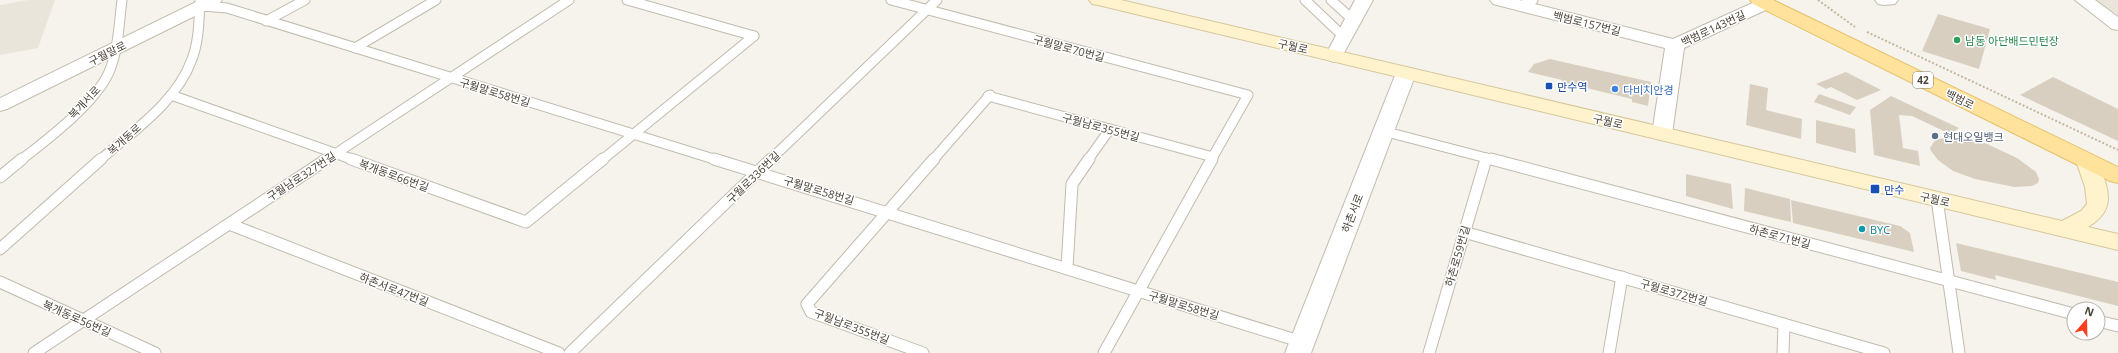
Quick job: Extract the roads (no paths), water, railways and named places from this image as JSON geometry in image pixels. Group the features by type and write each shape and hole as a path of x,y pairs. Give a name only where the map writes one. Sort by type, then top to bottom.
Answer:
{"main road":[{"name":"구월로","path":"1098,0 2118,242"},
{"name":"백범로","path":"1762,2 2118,176"},
{"path":"2064,229 2086,221 2096,212 2100,204 2098,191 2087,161"}],"street":[{"path":"1334,56 1364,0"},
{"name":"백범로157번길","path":"1499,0 1527,3 1675,46"},
{"path":"1884,0 1889,0"},
{"path":"2084,0 2118,24"},
{"name":"구월말로","path":"0,106 204,2"},
{"name":"백범로143번길","path":"1662,134 1675,46 1762,2"},
{"name":"하촌서로","path":"1300,347 1406,73"}],"lane":[{"name":"복개서로","path":"0,177 92,97 108,74 112,63 122,0"},
{"path":"266,21 305,0"},
{"path":"355,48 436,0"},
{"name":"구월남로327번길","path":"34,353 569,0"},
{"path":"627,0 754,36 635,135"},
{"name":"구월말로70번길","path":"891,0 1248,95 1213,157"},
{"name":"구월로336번길","path":"570,353 937,0"},
{"path":"1304,0 1344,37"},
{"path":"1332,0 1353,20"},
{"name":"구월말로58번길","path":"204,2 1139,290 1300,347"},
{"name":"복개동로","path":"0,249 161,106 171,95 188,73 194,58 204,2"},
{"name":"복개동로66번길","path":"171,95 526,222 628,139 635,135"},
{"name":"구월남로355번길","path":"923,353 811,312 808,304 989,96 1213,157"},
{"path":"1067,268 1072,184 1110,129"},
{"name":"하촌로71번길","path":"1383,132 2066,312"},
{"path":"1104,353 1213,157"},
{"name":"하촌로59번길","path":"1429,353 1486,158"},
{"path":"1937,199 1959,353"},
{"name":"하촌서로47번길","path":"229,224 559,353"},
{"name":"구월로372번길","path":"1464,232 1884,353"},
{"path":"1609,353 1622,277"},
{"name":"복개동로56번길","path":"0,282 155,353"},
{"path":"2106,323 2118,326"},
{"path":"1783,353 1784,324"}],"place":[{"name":"남동 아단배드민턴장","path":"1957,40"},
{"name":"만수역","path":"1549,86"},
{"name":"다비치안경","path":"1615,89"},
{"name":"현대오일뱅크","path":"1935,136"},
{"name":"만수","path":"1875,189"},
{"name":"BYC","path":"1862,229"}]}
